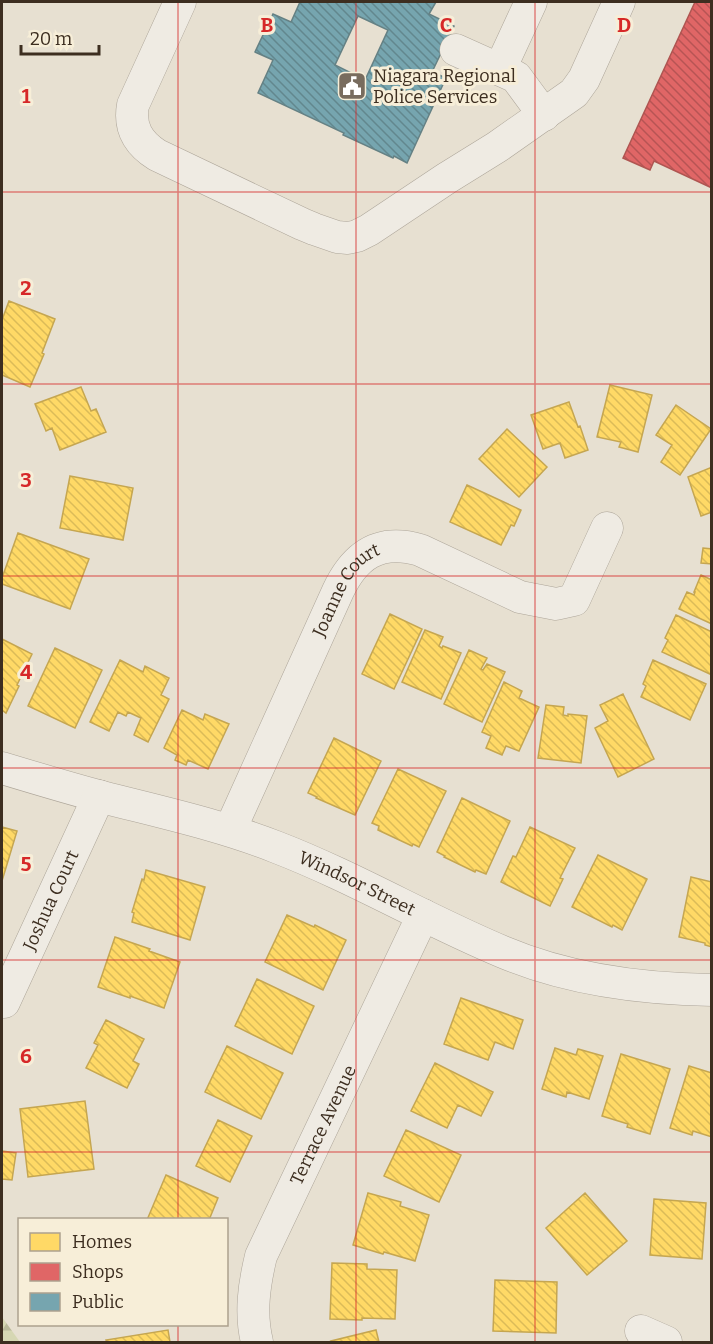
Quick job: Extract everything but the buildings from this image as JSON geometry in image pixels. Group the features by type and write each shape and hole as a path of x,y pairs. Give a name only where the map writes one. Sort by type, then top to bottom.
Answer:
{"street":[{"path":"180,2 133,105 133,127 144,146 157,155 302,224 337,237 348,238 369,230 497,147 574,93 584,80 619,2"},
{"path":"500,69 531,2"},
{"path":"456,50 516,76 544,115"},
{"name":"Joanne Court","path":"230,830 338,591 348,573 362,558 370,552 390,546 410,547 520,597 556,604 574,600 607,528"},
{"name":"Windsor Street","path":"2,768 230,830 308,861 503,953 545,967 632,986 711,990"},
{"name":"Joshua Court","path":"4,1002 99,796"},
{"name":"Terrace Avenue","path":"257,1342 253,1306 255,1281 261,1256 423,915"}],"green space":[{"path":"2,1317 20,1342 2,1342"}],"place":[{"name":"Niagara Regional Police Services","path":"352,86"}]}
